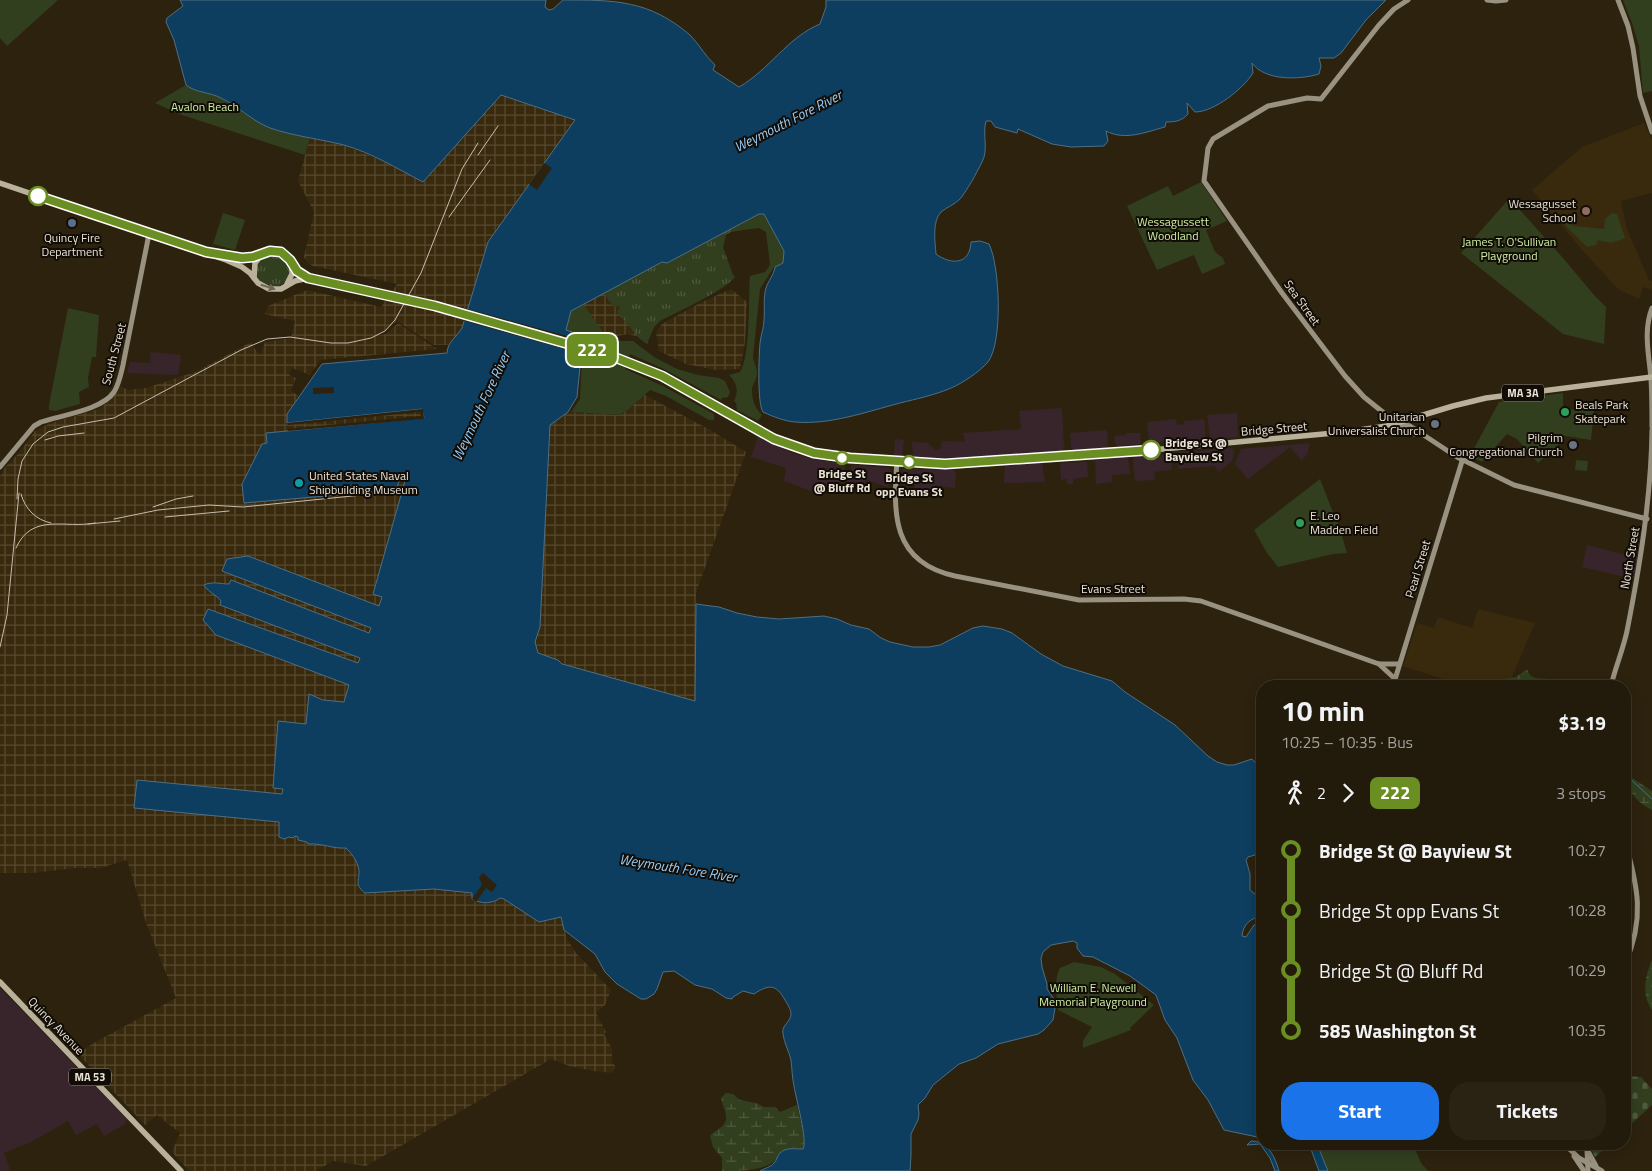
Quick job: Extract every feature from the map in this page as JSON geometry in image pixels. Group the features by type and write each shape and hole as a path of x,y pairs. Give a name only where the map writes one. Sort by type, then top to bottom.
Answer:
{"main road":[{"path":"0,183 206,252 242,266 258,283 268,289 276,290 295,281 308,278"},
{"path":"206,252 242,258 253,257 270,251 281,252 292,262 297,271 308,278"},
{"path":"254,278 255,263 262,254"},
{"path":"285,287 291,278 292,262"},
{"name":"Bridge Street","path":"308,278 394,297 596,351 662,376 767,435 791,446 836,457 945,464 1022,460 1340,433 1387,426 1486,398 1651,377"},
{"name":"Quincy Avenue","path":"0,982 181,1171"}],"street":[{"name":"Sea Street","path":"1408,0 1394,9 1379,25 1321,99 1307,98 1275,103 1218,134 1208,148 1204,181 1262,266 1332,361 1364,397 1410,433 1421,434"},
{"path":"1487,0 1506,0"},
{"path":"1618,0 1628,26 1640,96 1652,132"},
{"name":"South Street","path":"0,467 34,426 41,422 101,404 115,390 121,374 129,339 149,234"},
{"name":"North Street","path":"1613,680 1625,639 1647,518 1652,428 1651,377 1647,330 1652,308"},
{"path":"1416,430 1416,422 1420,416"},
{"name":"Sea Street","path":"1398,423 1416,430 1450,452 1514,485 1647,518"},
{"name":"Pearl Street","path":"1394,678 1463,458"},
{"name":"Evans Street","path":"896,461 895,512 900,533 909,549 936,571 1079,600 1201,600 1379,664 1399,664"},
{"name":"Evans Street","path":"1379,664 1394,678"},
{"path":"1631,864 1636,883 1639,911 1631,947"},
{"path":"1585,1150 1588,1171"},
{"path":"1587,1150 1599,1170"},
{"path":"1571,1152 1599,1170"},
{"path":"1571,1152 1584,1171"}],"shaded area":[{"path":"501,95 575,120 488,242 462,328 458,335 448,345 434,345 397,321 378,336 386,334 398,323 437,349 320,360 310,375 292,368 289,375 296,378 291,390 299,397 287,414 423,409 424,419 266,434 267,443 405,481 373,594 383,597 379,606 248,556 222,571 372,628 369,633 231,580 230,584 222,584 210,593 218,596 221,601 220,605 360,658 358,663 208,609 216,635 350,685 344,702 323,700 306,724 273,788 283,789 279,837 284,839 295,836 308,844 317,843 346,848 354,856 359,868 357,878 359,887 365,893 434,889 472,893 472,899 504,899 539,922 561,916 567,939 576,953 611,990 605,1005 596,1013 612,1049 612,1062 615,1066 613,1073 569,1066 551,1059 366,1166 333,1161 315,1171 189,1171 172,1152 180,1133 157,1115 145,1125 78,1054 92,1044 176,998 146,923 127,860 100,868 75,868 32,873 0,873 0,476 35,431 51,423 99,409 112,399 120,386 128,390 146,388 195,372 251,342 260,355 265,342 291,338 295,321 265,314 268,306 307,290 381,307 397,284 313,266 304,257 314,212 298,181 310,137 346,146 383,161 423,182"},
{"name":"Wessagusset School","path":"1644,123 1652,140 1652,193 1621,201 1627,229 1649,280 1652,281 1652,290 1643,287 1639,299 1618,289 1583,251 1532,190 1582,147"},
{"path":"731,289 747,302 745,342 740,369 716,370 686,364 659,351 656,332 662,324 700,303"},
{"path":"604,293 614,308 618,305 647,344 636,336 628,334 617,336 609,341 583,304"},
{"path":"151,352 181,355 178,375 127,373 130,362 150,363"},
{"path":"645,395 712,431 746,452 696,593 695,701 562,664 538,653 535,647 540,627 550,425 568,412 619,415"},
{"path":"1062,408 1064,448 1062,451 968,458 913,457 912,442 928,443 935,450 940,450 942,441 965,442 963,433 1021,429 1019,411"},
{"path":"1237,413 1238,437 1210,439 1207,415"},
{"path":"1176,419 1177,425 1184,424 1184,421 1204,419 1206,439 1149,443 1147,422"},
{"path":"1107,430 1108,445 1104,448 1074,450 1071,447 1070,433"},
{"path":"1126,433 1140,433 1141,444 1118,446 1115,444 1114,436 1126,435"},
{"path":"758,437 792,453 813,459 844,464 845,469 837,489 820,483 816,493 784,481 786,468 751,457"},
{"path":"895,439 904,440 902,456 894,455"},
{"path":"1310,443 1307,454 1302,461 1290,447 1248,479 1235,464 1241,449"},
{"path":"1231,448 1234,450 1232,461 1219,472 1214,466 1178,469 1177,454 1179,452"},
{"path":"1171,454 1172,470 1154,472 1155,480 1135,481 1133,460 1135,456"},
{"path":"1128,457 1130,474 1112,475 1112,482 1096,484 1095,460"},
{"path":"1042,462 1045,482 1004,483 1005,465"},
{"path":"1087,462 1088,477 1073,479 1073,484 1067,484 1067,479 1061,480 1060,463"},
{"path":"852,465 889,468 892,473 888,487 866,480 862,490 846,484"},
{"path":"902,469 954,470 956,473 955,488 936,486 935,496 914,495 915,485 900,484"},
{"path":"1587,545 1638,558 1634,579 1582,567"},
{"path":"1478,609 1535,623 1511,679 1446,680 1403,666 1417,623 1434,628 1438,617 1472,628"},
{"path":"0,988 127,1119 125,1124 104,1136 97,1124 76,1135 68,1121 31,1142 4,1153 10,1170 0,1171"}],"green space":[{"path":"0,0 58,0 7,46 0,38"},
{"path":"1623,0 1652,0 1652,91 1643,93 1639,46"},
{"name":"Avalon Beach","path":"186,85 192,89 215,95 267,126 310,137 305,155 182,115 155,103"},
{"name":"Wessagussett Woodland","path":"1201,182 1227,221 1206,230 1215,252 1223,258 1225,264 1202,274 1194,255 1157,270 1127,206 1168,186 1173,196"},
{"name":"James T. O'Sullivan Playground","path":"1508,200 1511,200 1606,307 1604,344 1563,334 1461,253"},
{"path":"223,213 245,220 235,250 213,244"},
{"path":"1612,213 1617,214 1625,238 1615,242 1598,240 1596,245 1587,247 1565,225 1566,223 1575,226 1604,229 1605,219"},
{"path":"759,214 764,214 784,251 783,263 778,267 774,267 760,289 753,357 757,373 752,389 754,403 762,415 758,421 737,410 734,401 736,387 729,375 740,372 744,364 750,276 765,272 770,265 766,232 759,228 743,230 741,224"},
{"path":"739,223 743,230 726,235 723,247 735,276 731,281 713,293 660,321 654,327 647,344 640,339 617,312 620,308 618,305 614,308 604,293 662,262 667,263"},
{"path":"273,253 285,258 290,270 285,282 273,287 261,282 256,270 261,258"},
{"path":"583,304 609,340 617,336 619,341 633,341 654,357 677,369 725,381 730,392 728,397 721,400 664,369 630,354 625,369 663,386 714,414 714,420 709,420 666,396 650,390 629,409 619,415 571,412 580,399 582,357 576,354 581,335 565,330 571,311"},
{"path":"68,308 99,315 96,357 92,357 88,378 89,387 79,392 80,404 55,411 49,410 49,405"},
{"path":"1563,393 1563,409 1594,411 1591,440 1559,435 1558,445 1538,463 1517,439 1507,434 1482,462 1470,456 1499,402"},
{"path":"1576,460 1588,461 1587,471 1575,470"},
{"name":"E. Leo Madden Field","path":"1320,479 1336,517 1347,553 1333,554 1278,567 1267,553 1254,530"},
{"path":"1527,669 1528,673 1533,677 1549,680 1494,680 1516,677"},
{"path":"1631,777 1652,791 1652,810 1642,804 1631,792"},
{"path":"1652,960 1652,1010 1646,998 1645,985"},
{"name":"William E. Newell Memorial Playground","path":"1074,962 1101,967 1115,974 1154,1005 1130,1028 1131,1030 1083,1048 1083,1041 1092,1027 1058,1010 1056,989 1058,973 1060,968"},
{"path":"1631,1076 1641,1077 1652,1089 1652,1105 1631,1124"},
{"path":"726,1093 733,1094 740,1100 756,1103 764,1107 775,1107 780,1112 797,1105 805,1139 803,1149 794,1148 778,1155 770,1164 763,1167 722,1171 722,1158 713,1147 710,1136 724,1125 726,1121 721,1098"},
{"path":"1319,1150 1416,1150 1421,1163 1428,1171 1328,1171"},
{"path":"1591,1150 1603,1150 1595,1157"}],"water":[{"name":"Weymouth Fore River","path":"180,0 546,0 545,7 549,10 553,9 563,0 631,4 675,23 690,35 715,65 713,70 739,87 760,72 798,37 820,24 826,7 826,0 1386,0 1366,20 1341,53 1334,58 1319,58 1321,66 1319,74 1292,78 1274,76 1258,69 1252,63 1253,73 1242,86 1219,104 1203,111 1195,112 1187,103 1188,114 1181,120 1166,122 1165,127 1143,133 1121,135 1106,131 1108,141 1104,146 1071,147 1052,144 1018,129 1017,133 995,127 991,121 986,121 985,152 982,162 963,195 958,201 941,212 935,226 936,254 948,260 959,261 967,255 971,242 980,241 989,244 996,269 998,322 993,352 984,366 956,386 926,397 821,422 791,421 763,412 759,389 759,368 765,296 767,285 775,267 783,263 784,251 764,214 759,214 667,263 662,262 571,311 566,330 581,335 576,354 579,355 580,367 577,397 568,412 550,425 540,627 535,642 538,653 558,660 562,664 695,701 696,604 719,607 757,617 779,619 824,616 869,629 890,642 913,647 940,645 973,628 983,626 1002,629 1012,633 1041,654 1063,666 1112,681 1125,692 1175,725 1217,762 1234,765 1252,759 1256,763 1256,851 1255,855 1248,857 1246,860 1250,874 1250,890 1256,895 1256,918 1248,922 1242,936 1246,937 1256,924 1256,1137 1224,1130 1208,1100 1193,1080 1177,1038 1165,1020 1156,995 1130,976 1093,957 1083,956 1077,948 1077,943 1073,941 1051,945 1043,952 1041,958 1047,989 1054,999 1055,1008 1053,1020 1044,1030 1038,1034 998,1044 976,1058 959,1064 933,1085 918,1105 918,1120 911,1134 910,1171 760,1171 773,1164 782,1151 803,1149 804,1145 803,1129 793,1083 791,1060 783,1034 783,1028 791,1017 791,1012 782,995 775,988 764,988 754,994 743,991 732,999 726,998 712,989 695,985 674,971 663,972 654,994 646,999 641,999 617,984 605,972 595,954 564,930 561,917 539,922 504,899 500,898 486,903 479,902 472,899 472,893 434,889 365,893 358,883 359,870 357,863 346,848 308,844 298,840 298,837 295,836 284,839 279,837 279,822 134,808 137,780 282,794 283,789 273,788 278,721 306,724 309,694 323,700 344,702 349,685 216,635 203,620 208,609 358,663 360,658 220,605 221,601 204,585 213,583 229,584 231,580 369,633 371,628 222,571 227,559 248,556 379,606 382,597 373,594 405,481 399,481 396,490 244,503 242,484 262,444 267,443 266,433 424,418 422,409 287,423 287,414 322,364 447,353 451,342 462,328 488,242 575,120 501,95 423,182 354,148 270,128 221,98 194,90 186,85 174,40 166,22 167,18 183,6"},
{"path":"1251,1141 1256,1142 1256,1144 1247,1145"},
{"path":"1264,1150 1269,1150 1273,1155 1279,1171 1275,1171"},
{"path":"1311,1150 1319,1150 1328,1171 1319,1171"}],"pier":[{"path":"544,163 552,168 537,190 529,184"},
{"path":"464,308 582,340 579,353 461,320"},
{"path":"334,387 334,393 313,394 313,388"},
{"path":"423,409 424,419 288,431 288,429 421,416 420,412 288,425 287,423"},
{"path":"483,873 497,885 492,892 486,888 476,902 472,899 482,885 479,877"}],"waterway":[{"path":"1631,780 1652,799"}],"railway":[{"path":"478,155 498,126"},
{"path":"17,499 18,479 22,461 33,444 48,432 63,427 114,418 241,350 267,339 290,337 331,343 348,343 371,338 385,331 395,320 421,273 462,169 478,143"},
{"path":"449,217 490,160"},
{"path":"45,440 58,436 84,433"},
{"path":"114,519 158,510 209,505 243,507 392,492"},
{"path":"0,647 7,615 19,493"},
{"path":"21,494 25,504 32,513 51,523"},
{"path":"153,507 176,499 193,496"},
{"path":"165,517 229,511"},
{"path":"88,524 120,521"},
{"path":"16,548 23,537 31,530 40,526 95,523"}],"bus line":[{"name":"222","path":"38,196 206,252 242,258 253,257 270,251 281,252 290,260 297,271 308,278 435,306 596,351 662,376 774,439 814,453 836,457 945,464 1151,450"}],"place":[{"name":"Wessagusset School","path":"1586,211"},
{"name":"Quincy Fire Department","path":"72,223"},
{"name":"Beals Park Skatepark","path":"1565,412"},
{"name":"Unitarian Universalist Church","path":"1435,424"},
{"name":"Pilgrim Congregational Church","path":"1573,445"},
{"name":"Bridge St @ Bayview St","path":"1151,450"},
{"name":"Bridge St @ Bluff Rd","path":"842,458"},
{"name":"Bridge St opp Evans St","path":"909,462"},
{"name":"United States Naval Shipbuilding Museum","path":"299,483"},
{"name":"E. Leo Madden Field","path":"1300,523"}]}
